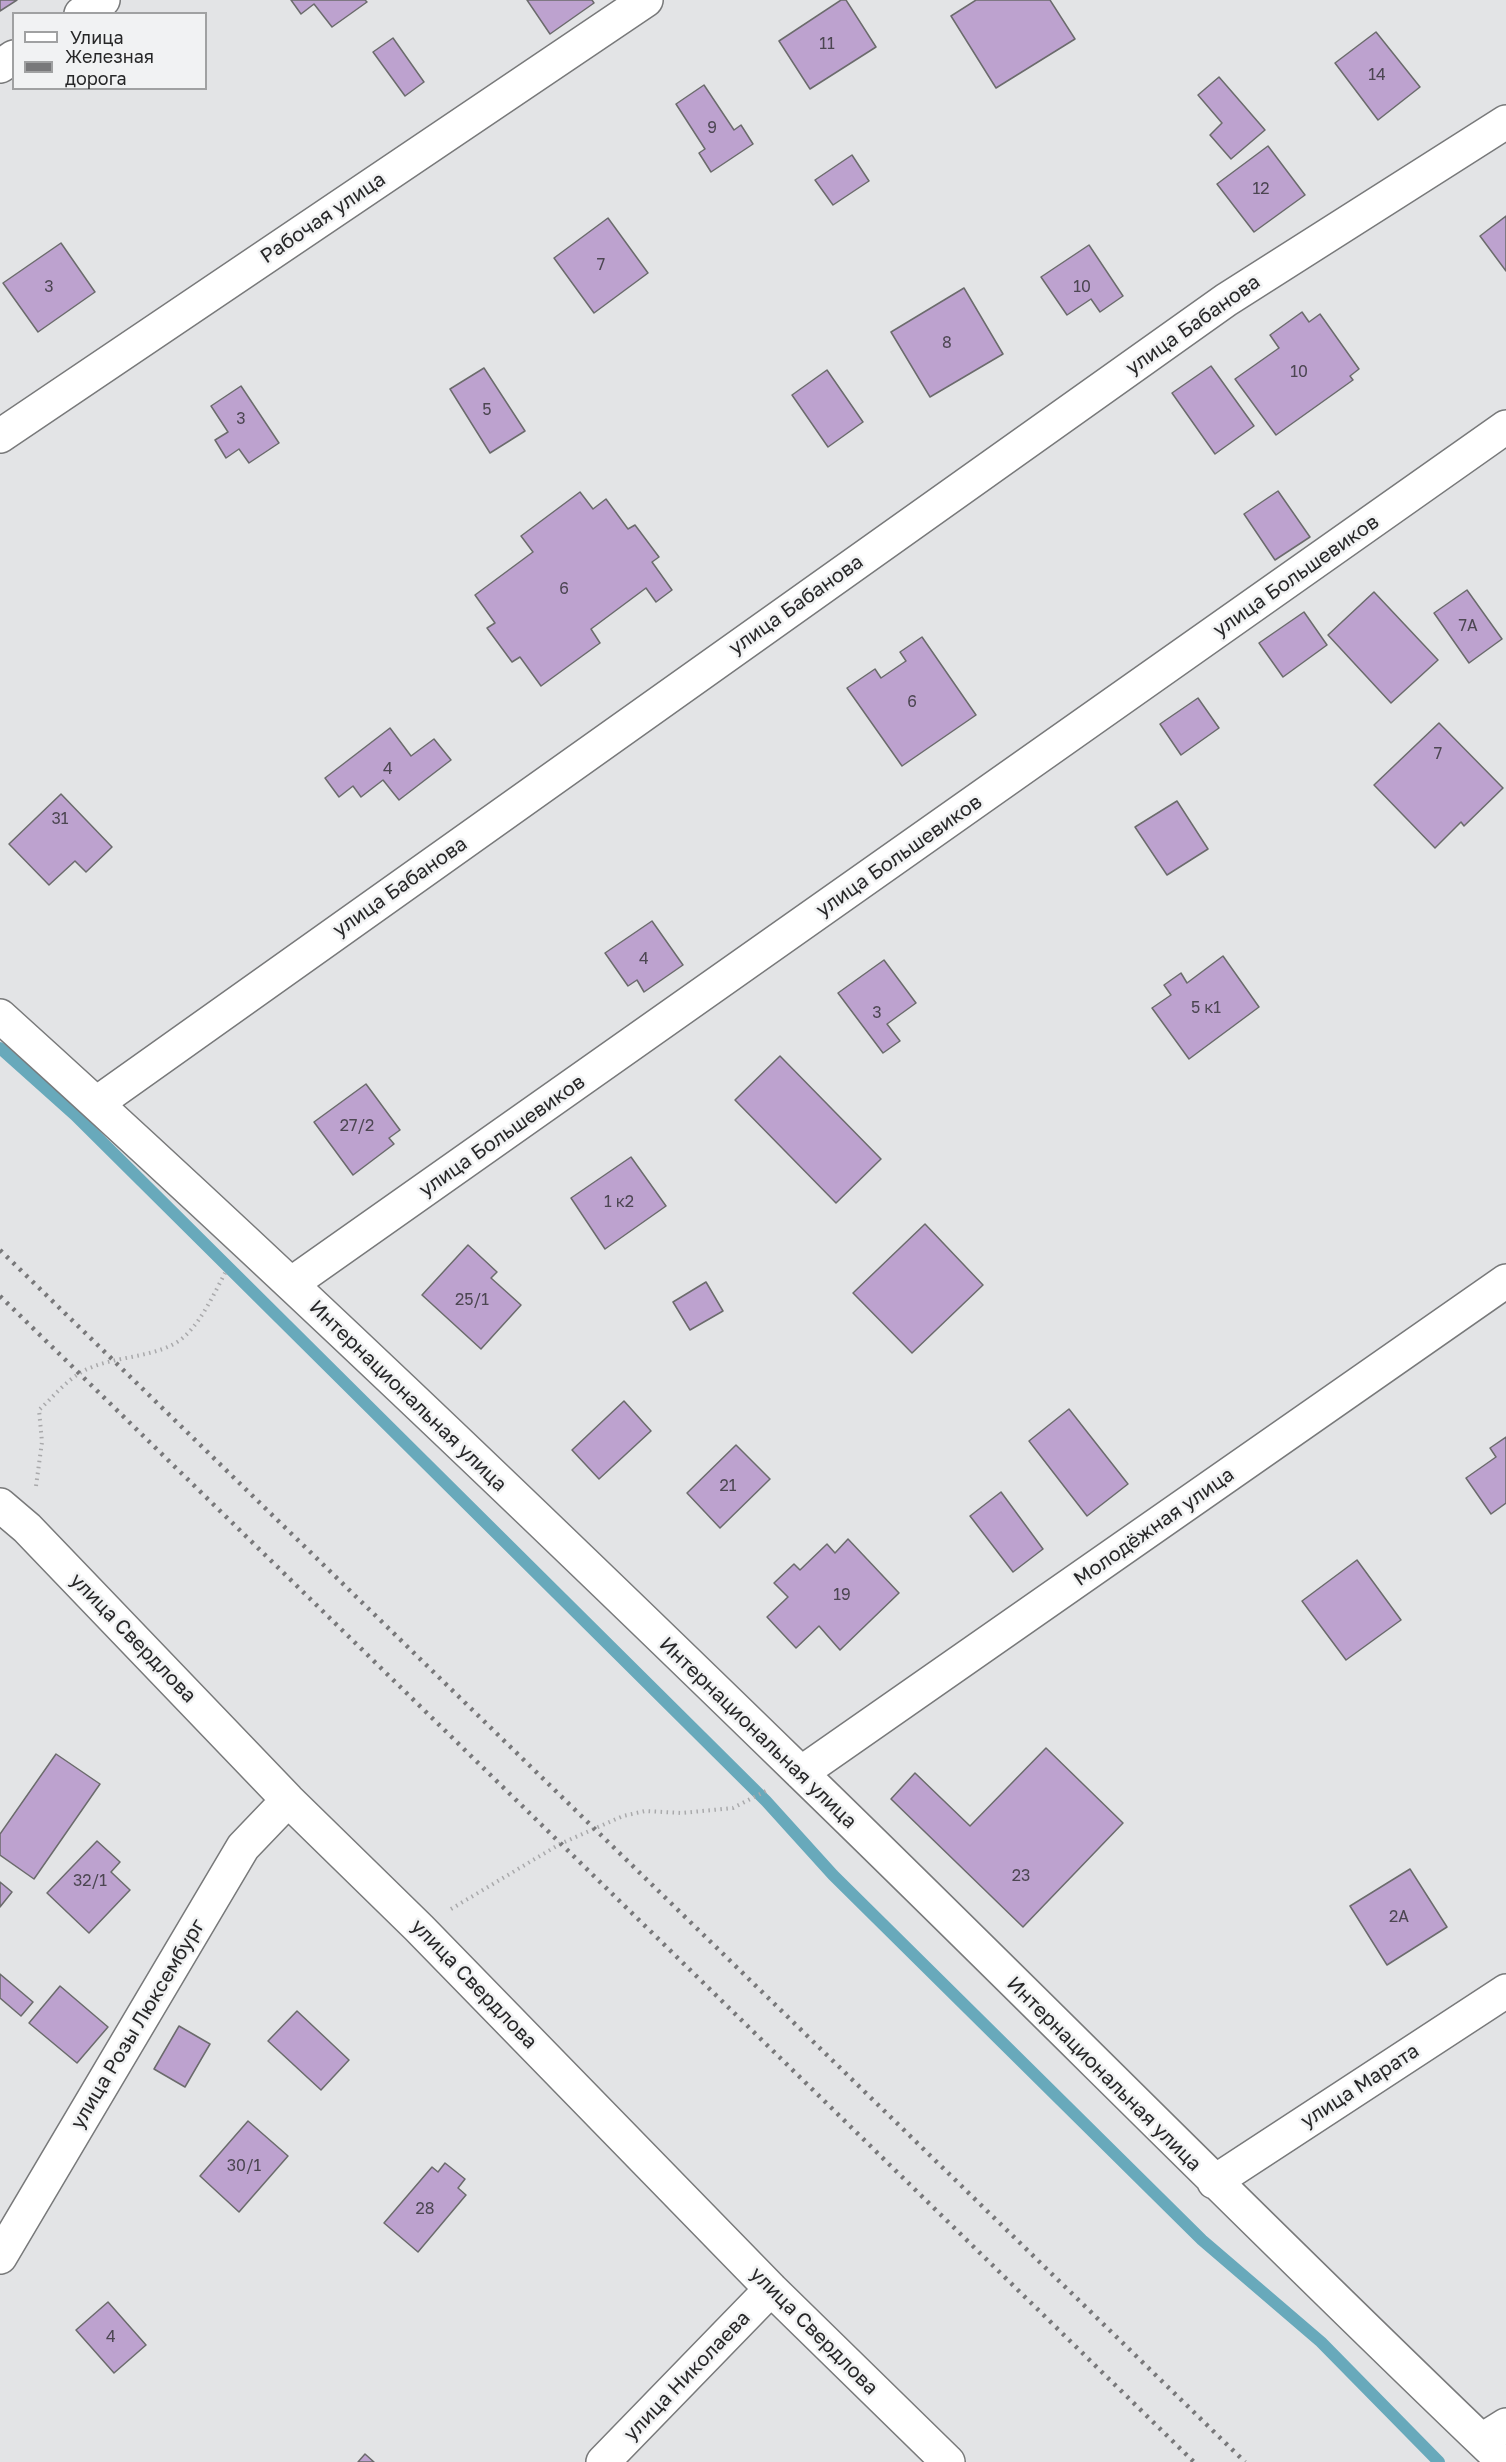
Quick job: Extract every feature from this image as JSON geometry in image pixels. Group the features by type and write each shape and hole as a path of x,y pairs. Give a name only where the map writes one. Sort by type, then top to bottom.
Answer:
{"street":[{"path":"84,12 103,0"},
{"name":"Рабочая улица","path":"0,436 646,0"},
{"name":"улица Бабанова","path":"97,1103 1226,300 1506,122"},
{"name":"улица Большевиков","path":"291,1284 1506,427"},
{"name":"Интернациональная улица","path":"0,1016 291,1284 801,1773 1214,2182 1497,2442"},
{"name":"Молодёжная улица","path":"801,1773 1506,1281"},
{"name":"улица Свердлова","path":"0,1505 27,1528 288,1800 419,1928 771,2289 948,2462"},
{"name":"улица Розы Люксембург","path":"0,2257 243,1847 288,1800"},
{"name":"улица Марата","path":"1214,2182 1506,1990"},
{"name":"улица Николаева","path":"603,2462 771,2289"}],"path":[{"path":"27,1528 42,1442 39,1410 80,1373 114,1359 153,1353 185,1337 210,1301 227,1269 243,1253 255,1251"},
{"path":"419,1928 560,1844 623,1816 645,1811 681,1813 733,1808 801,1773"}],"building":[{"path":"0,0 17,0 0,11"},
{"path":"291,0 365,0 367,2 332,27 314,4 301,14"},
{"path":"527,0 592,0 594,3 550,34"},
{"path":"841,0 846,0 876,47 810,89 779,41"},
{"path":"976,0 1050,0 1075,39 996,88 951,16"},
{"path":"1376,32 1420,87 1378,120 1335,63"},
{"path":"393,38 424,82 405,96 373,52"},
{"path":"1219,77 1265,130 1231,159 1210,135 1222,123 1198,95"},
{"path":"704,85 734,130 741,125 753,144 711,172 699,153 705,149 676,104"},
{"path":"1268,146 1305,195 1254,232 1217,184"},
{"path":"852,155 869,181 833,205 815,180"},
{"path":"1506,216 1506,271 1480,236"},
{"path":"608,218 648,273 594,313 554,258"},
{"path":"61,243 95,292 38,332 3,283"},
{"path":"1089,245 1123,296 1100,312 1091,299 1067,315 1041,277"},
{"path":"964,288 1003,354 930,397 891,332"},
{"path":"1302,312 1309,322 1320,314 1359,369 1350,376 1353,380 1276,435 1235,379 1279,348 1270,335"},
{"path":"1211,366 1254,426 1215,454 1172,393"},
{"path":"484,368 525,431 490,453 450,389"},
{"path":"827,370 863,422 828,447 792,395"},
{"path":"241,386 279,443 249,463 239,449 226,458 215,440 228,432 211,406"},
{"path":"1278,491 1310,537 1275,560 1244,514"},
{"path":"580,492 593,509 606,499 628,529 635,525 659,557 652,562 672,590 656,602 646,588 591,629 600,643 541,686 520,657 512,662 487,628 495,623 475,595 533,552 521,536"},
{"path":"1467,590 1502,639 1469,663 1434,613"},
{"path":"1374,592 1438,660 1391,703 1328,635"},
{"path":"1304,612 1327,645 1283,677 1259,643"},
{"path":"922,637 976,715 902,766 847,688 875,669 881,678 906,661 900,652"},
{"path":"1198,698 1219,728 1181,755 1160,724"},
{"path":"1439,723 1503,788 1464,826 1461,822 1435,848 1374,785"},
{"path":"390,728 411,756 434,739 451,760 399,800 383,780 361,797 353,786 339,797 325,778"},
{"path":"61,794 112,847 86,872 75,861 49,885 9,844"},
{"path":"1177,801 1208,849 1167,875 1135,827"},
{"path":"652,921 683,965 644,992 637,980 628,986 605,953"},
{"path":"1223,956 1259,1007 1189,1059 1152,1008 1171,995 1164,985 1181,973 1187,983"},
{"path":"884,960 916,1003 887,1024 900,1041 883,1053 838,993"},
{"path":"780,1056 881,1159 836,1203 735,1100"},
{"path":"366,1084 400,1130 389,1138 394,1144 353,1175 314,1122"},
{"path":"631,1157 666,1206 605,1249 571,1198"},
{"path":"925,1224 983,1285 912,1353 853,1293"},
{"path":"468,1245 497,1272 491,1278 521,1305 481,1349 422,1295"},
{"path":"706,1282 723,1311 690,1330 673,1302"},
{"path":"624,1401 651,1431 599,1479 572,1450"},
{"path":"1069,1409 1128,1484 1087,1516 1029,1441"},
{"path":"1506,1437 1506,1503 1491,1514 1466,1478 1496,1457 1490,1448"},
{"path":"736,1445 770,1479 720,1528 687,1493"},
{"path":"1001,1492 1043,1549 1013,1572 970,1516"},
{"path":"848,1539 899,1593 840,1650 819,1626 796,1648 767,1617 788,1597 774,1583 794,1564 800,1570 827,1544 835,1553"},
{"path":"1357,1560 1401,1620 1346,1660 1302,1601"},
{"path":"1046,1748 1123,1823 1023,1927 891,1799 915,1773 970,1826"},
{"path":"56,1754 100,1784 34,1879 0,1855 0,1834"},
{"path":"97,1841 120,1862 111,1872 130,1890 89,1933 47,1893"},
{"path":"1410,1869 1447,1927 1387,1965 1350,1906"},
{"path":"0,1882 12,1892 0,1907"},
{"path":"0,1974 33,2002 21,2016 0,1998"},
{"path":"60,1986 108,2027 77,2063 29,2023"},
{"path":"297,2011 349,2060 321,2090 268,2041"},
{"path":"179,2026 210,2044 185,2087 154,2069"},
{"path":"248,2121 288,2156 239,2212 200,2176"},
{"path":"445,2163 465,2179 458,2188 466,2195 418,2252 384,2223 432,2167 438,2172"},
{"path":"108,2302 146,2345 114,2373 76,2330"},
{"path":"365,2454 374,2462 358,2462"}],"waterway":[{"path":"0,1048 75,1115 766,1801 833,1875 1202,2240 1321,2342 1439,2462"}],"railway":[{"path":"0,1250 1245,2462"},
{"path":"0,1296 1194,2462"}]}
